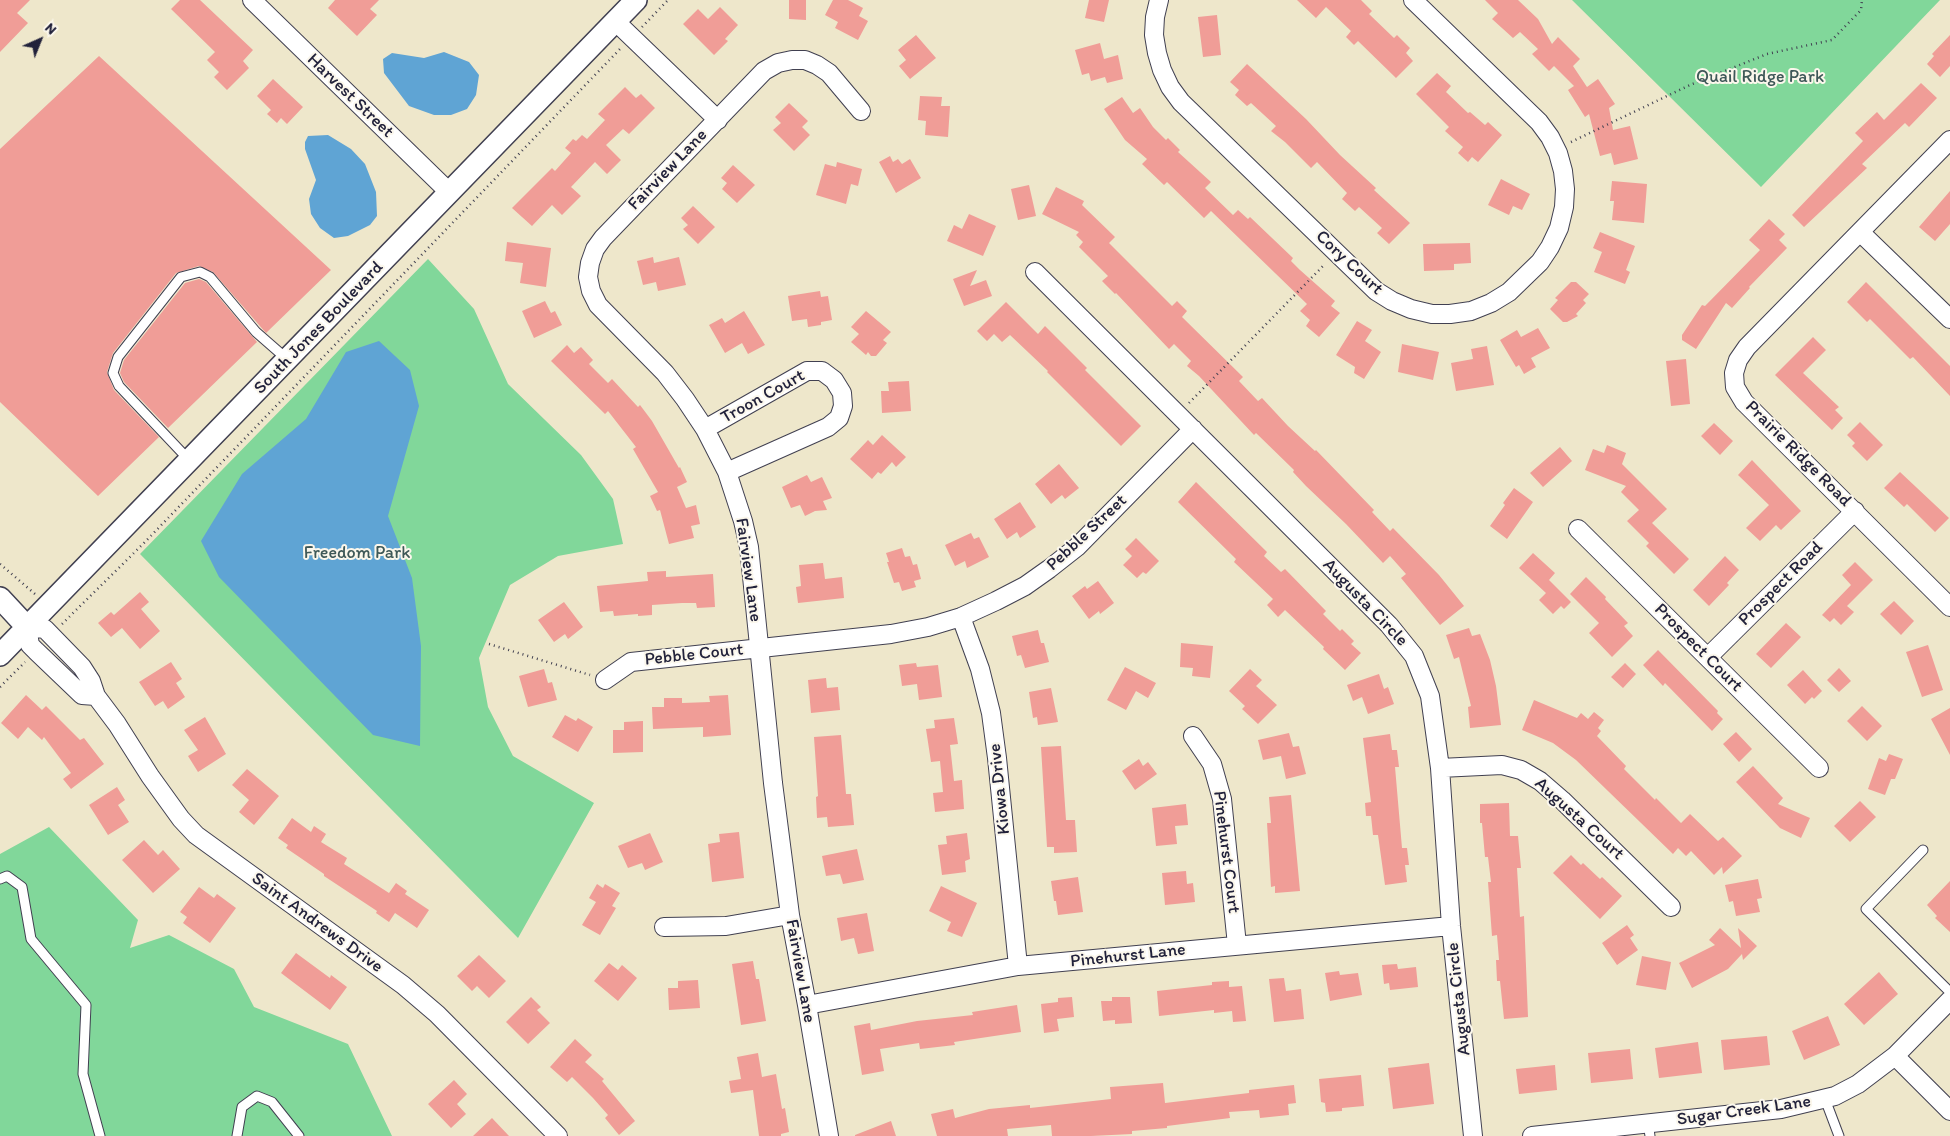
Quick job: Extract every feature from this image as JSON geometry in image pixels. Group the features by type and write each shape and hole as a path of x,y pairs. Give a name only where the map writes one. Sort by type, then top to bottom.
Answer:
{"street":[{"name":"Harvest Street","path":"252,0 449,192"},
{"name":"South Jones Boulevard","path":"0,655 636,0"},
{"name":"Cory Court","path":"1159,0 1155,16 1154,35 1156,53 1170,87 1181,102 1376,290 1392,301 1411,309 1432,314 1471,311 1491,303 1509,292 1540,262 1550,247 1559,228 1564,207 1563,171 1556,149 1539,122 1413,0"},
{"name":"Fairview Lane","path":"615,21 718,120 603,238 595,249 588,277 591,292 598,305 665,373 705,429 727,472 743,521 749,547 773,784 790,915 829,1136"},
{"path":"718,120 764,71 778,63 792,60 805,60 817,65 829,74 861,110"},
{"name":"Prairie Ridge Road","path":"1950,140 1747,347 1738,360 1734,373 1735,387 1744,402 1950,607"},
{"path":"1860,232 1950,319"},
{"name":"Augusta Circle","path":"1035,272 1389,625 1414,656 1430,696 1440,768 1452,926 1473,1136"},
{"name":"Troon Court","path":"705,429 807,371 822,371 834,380 842,393 843,406 839,418 828,427 727,472"},
{"name":"Pebble Street","path":"759,648 891,634 928,627 961,617 996,601 1024,586 1077,547 1193,429"},
{"name":"Prospect Road","path":"1708,657 1855,511"},
{"name":"Prospect Court","path":"1578,529 1819,768"},
{"path":"0,598 27,627 30,645 82,695 96,696"},
{"name":"Kiowa Drive","path":"961,617 980,669 991,713 1018,966"},
{"name":"Saint Andrews Drive","path":"27,627 57,630 91,681 96,696 117,724 150,776 181,819 196,835 402,985 437,1014 558,1136"},
{"name":"Pebble Court","path":"605,680 631,662 759,648"},
{"name":"Pinehurst Court","path":"1193,736 1212,764 1222,799 1238,945"},
{"name":"Augusta Court","path":"1440,768 1502,765 1521,770 1540,781 1562,800 1671,907"},
{"path":"664,927 726,926 790,915"},
{"name":"Pinehurst Lane","path":"807,1006 1018,966 1452,926"},
{"name":"Sugar Creek Lane","path":"1532,1136 1649,1130 1781,1109 1835,1096 1858,1084 1895,1056 1950,1000"},
{"path":"1895,1056 1950,1111"}],"lane":[{"path":"189,461 119,386 113,373 118,357 181,277 200,272 210,277 256,332 288,360"},
{"path":"1922,850 1866,909 1950,992"},
{"path":"0,879 6,876 22,887 31,939 86,1005 83,1074 100,1136"},
{"path":"237,1136 242,1107 257,1096 272,1102 299,1136"},
{"path":"1824,1099 1839,1136"}],"path":[{"path":"0,564 32,591 46,607 57,630 144,543 668,0"},
{"path":"1556,149 1690,85 1767,54 1832,40 1861,10 1862,0"},
{"path":"1178,415 1336,252"},
{"path":"489,644 605,680"},
{"path":"0,687 36,651"}],"green space":[{"name":"Quail Ridge Park","path":"1572,0 1940,0 1761,187"},
{"name":"Freedom Park","path":"428,259 474,309 508,384 581,455 613,499 623,544 558,556 510,585 479,658 488,707 513,756 594,803 518,938 140,554"},
{"path":"49,827 138,920 130,948 169,935 234,969 254,1007 348,1044 392,1136 0,1136 0,854"}],"water":[{"path":"444,52 469,62 479,75 476,95 467,109 451,115 434,115 409,106 384,73 383,59 392,53 424,58"},
{"path":"328,135 351,149 365,164 376,192 377,216 370,225 348,236 334,238 320,228 311,214 309,199 316,180 305,149 305,142 308,136"},
{"path":"379,341 410,370 419,406 388,516 412,578 421,646 420,746 373,735 219,577 201,541 242,474 306,419 346,352"}],"building":[{"path":"0,0 30,0 17,13 28,23 0,52"},
{"path":"180,0 200,0 253,50 243,61 249,68 227,90 214,77 219,72 207,60 215,52 171,9"},
{"path":"335,0 379,0 370,9 377,15 357,36 328,8"},
{"path":"789,0 806,0 806,20 789,19"},
{"path":"833,0 848,0 863,8 859,16 868,21 858,40 835,28 838,22 825,15"},
{"path":"1089,0 1109,0 1104,22 1085,18"},
{"path":"1297,0 1361,0 1372,11 1369,14 1394,38 1397,35 1410,48 1406,53 1413,61 1396,78 1358,41 1354,45 1346,37 1351,31 1326,7 1316,18"},
{"path":"1485,0 1518,0 1538,19 1552,44 1558,37 1580,59 1573,66 1587,87 1598,79 1615,104 1609,108 1613,130 1630,126 1638,159 1614,165 1611,153 1600,156 1589,114 1585,117 1568,90 1574,86 1554,66 1549,71 1532,54 1538,49 1520,32 1513,38 1492,19 1498,13"},
{"path":"720,7 738,25 725,39 728,41 714,55 683,24 698,9 708,19"},
{"path":"1217,15 1221,55 1203,57 1198,17"},
{"path":"916,35 936,58 910,79 899,66 906,60 898,50"},
{"path":"1950,35 1950,66 1940,77 1927,64 1934,56 1932,54"},
{"path":"1100,43 1104,59 1118,55 1123,79 1107,83 1105,77 1091,81 1089,73 1082,75 1075,50"},
{"path":"99,56 331,270 266,333 213,272 199,266 176,273 113,353 107,372 114,390 159,437 98,496 0,402 0,149"},
{"path":"1247,64 1306,119 1340,155 1376,188 1374,190 1410,223 1389,244 1377,233 1382,228 1359,207 1355,211 1342,199 1347,193 1317,162 1311,168 1271,131 1276,126 1251,103 1247,106 1235,95 1239,90 1230,82"},
{"path":"1437,73 1451,86 1446,92 1468,113 1470,112 1485,125 1488,122 1502,135 1478,162 1472,157 1468,162 1458,153 1463,147 1445,131 1449,127 1416,94"},
{"path":"273,79 303,107 287,124 281,118 277,123 267,114 271,110 257,96"},
{"path":"1921,83 1937,98 1909,127 1905,123 1862,164 1867,168 1804,227 1792,215 1863,141 1855,133 1877,112 1884,120"},
{"path":"625,87 636,98 641,94 655,108 629,134 623,129 606,145 621,160 607,174 595,162 571,187 581,196 562,215 552,205 532,226 512,208 552,168 555,171 571,153 565,148 573,139 576,141 582,135 587,139 605,120 598,114"},
{"path":"920,96 942,97 941,106 950,106 948,137 925,135 926,121 918,120"},
{"path":"1122,97 1133,113 1140,108 1153,127 1166,140 1168,138 1180,150 1178,152 1211,182 1205,188 1233,215 1238,210 1248,219 1250,217 1293,258 1291,261 1300,270 1335,301 1331,306 1340,313 1319,337 1306,326 1310,320 1300,311 1307,304 1211,211 1204,218 1167,182 1164,185 1142,164 1147,159 1125,140 1104,109"},
{"path":"789,103 808,121 802,127 810,135 794,151 773,130 781,123 775,117"},
{"path":"890,156 893,162 898,159 902,164 910,159 921,178 896,193 879,162"},
{"path":"837,162 862,169 858,186 851,184 846,204 816,195 825,164 836,167"},
{"path":"733,165 755,185 737,203 722,189 727,183 721,178"},
{"path":"1501,179 1530,194 1522,210 1513,206 1509,215 1488,205"},
{"path":"1612,181 1647,184 1644,223 1612,220 1614,201 1610,201"},
{"path":"1029,185 1036,216 1018,220 1011,189"},
{"path":"1056,187 1084,201 1082,205 1115,237 1109,243 1172,306 1177,301 1187,311 1182,317 1243,377 1239,381 1258,401 1262,398 1288,426 1316,450 1374,510 1372,512 1390,531 1393,528 1439,575 1464,606 1440,625 1401,578 1406,574 1390,556 1383,563 1306,486 1293,472 1294,470 1256,433 1254,435 1199,376 1187,366 1191,361 1174,344 1169,349 1116,293 1102,281 1108,276 1079,247 1083,242 1076,235 1079,232 1042,214"},
{"path":"1950,191 1950,224 1935,241 1919,227"},
{"path":"693,206 715,227 698,244 683,229 688,225 681,218"},
{"path":"969,214 996,226 983,256 947,241 954,225 962,229"},
{"path":"1769,219 1785,234 1779,240 1787,248 1749,287 1732,308 1726,303 1696,349 1682,340 1682,335 1702,305 1705,306 1760,250 1749,240"},
{"path":"1600,232 1635,246 1626,270 1630,272 1625,284 1594,272 1602,252 1593,248"},
{"path":"507,242 551,248 546,287 520,283 523,263 505,261"},
{"path":"1470,243 1471,263 1454,264 1454,270 1424,271 1423,244"},
{"path":"653,257 654,263 679,257 686,285 658,291 656,282 643,285 637,261"},
{"path":"977,270 970,286 986,280 992,296 964,306 953,279"},
{"path":"199,279 206,282 257,342 168,428 124,382 120,373 124,360 185,283"},
{"path":"1571,282 1576,282 1589,294 1583,300 1586,303 1576,314 1578,316 1563,322 1550,309 1558,300 1555,298"},
{"path":"1866,282 1950,366 1950,396 1913,357 1910,359 1870,319 1867,322 1847,302"},
{"path":"820,291 821,297 828,296 832,320 821,322 821,325 808,327 807,319 792,321 788,296"},
{"path":"545,301 551,313 555,311 562,325 534,338 522,311"},
{"path":"1006,302 1038,334 1045,326 1087,368 1085,370 1141,426 1121,446 1010,335 1002,342 994,334 987,341 977,331"},
{"path":"744,311 765,345 748,354 742,343 725,353 709,325 722,318 725,323"},
{"path":"866,311 891,332 883,340 887,343 876,356 871,356 868,352 866,355 851,342 859,334 851,327"},
{"path":"1357,321 1372,330 1365,341 1381,352 1364,379 1354,373 1355,367 1336,355"},
{"path":"1538,328 1550,348 1531,358 1536,367 1524,374 1519,365 1516,367 1500,340 1517,330 1521,337"},
{"path":"1813,337 1826,350 1803,373 1839,407 1835,410 1843,418 1832,430 1775,375"},
{"path":"1402,344 1439,352 1433,380 1398,372"},
{"path":"567,345 574,353 581,347 593,360 589,364 608,383 612,379 638,407 640,405 652,421 687,482 677,487 686,508 696,505 700,524 691,526 694,538 669,544 660,510 657,511 650,496 658,492 633,449 636,447 608,411 605,414 551,361"},
{"path":"1487,346 1494,385 1456,391 1451,363 1473,359 1471,349"},
{"path":"1686,359 1690,404 1671,406 1666,361"},
{"path":"909,381 911,411 882,413 881,391 889,391 888,382"},
{"path":"1860,422 1883,445 1867,461 1852,446 1855,443 1847,435"},
{"path":"1714,423 1733,441 1720,455 1701,436"},
{"path":"882,435 906,457 896,467 892,462 881,474 878,472 872,479 850,459 868,440 873,445"},
{"path":"1607,445 1626,453 1622,464 1667,509 1652,523 1689,559 1674,574 1646,546 1649,543 1627,521 1639,510 1621,492 1626,486 1585,470 1593,449 1604,453"},
{"path":"1560,447 1572,461 1543,487 1530,473"},
{"path":"1752,460 1801,511 1781,530 1776,525 1760,541 1746,528 1769,505 1738,475"},
{"path":"1059,464 1079,488 1065,499 1062,495 1051,504 1035,484"},
{"path":"1900,472 1949,518 1935,532 1907,504 1904,507 1884,488"},
{"path":"807,475 811,482 822,477 832,498 823,501 827,510 815,511 805,516 800,505 791,508 782,487"},
{"path":"1196,482 1267,552 1264,556 1281,572 1285,569 1326,611 1323,614 1340,631 1342,629 1354,641 1351,644 1361,653 1345,670 1285,610 1278,617 1267,605 1273,599 1234,562 1236,559 1178,502"},
{"path":"1514,488 1533,502 1507,539 1490,526"},
{"path":"1020,502 1036,527 1020,538 1017,532 1007,539 994,519"},
{"path":"971,533 974,539 979,537 989,557 967,568 965,561 955,566 945,545"},
{"path":"1136,538 1159,561 1146,574 1143,572 1137,578 1123,565 1132,556 1125,549"},
{"path":"902,548 905,557 910,556 913,565 917,564 921,579 914,581 916,587 902,591 899,582 894,583 886,553"},
{"path":"1533,553 1555,573 1549,580 1571,602 1564,609 1561,606 1553,614 1539,600 1546,593 1519,568"},
{"path":"1725,556 1739,570 1727,583 1729,585 1709,606 1693,590"},
{"path":"1855,562 1873,580 1847,606 1854,612 1841,625 1834,618 1830,622 1822,615 1851,585 1842,575"},
{"path":"823,563 825,579 842,577 844,598 798,603 796,587 801,586 799,565"},
{"path":"666,571 666,577 713,574 715,607 697,608 696,603 652,605 652,615 638,616 638,614 614,616 613,611 600,612 597,586 648,581 647,572"},
{"path":"1586,577 1628,623 1624,626 1633,636 1612,657 1589,633 1599,623 1570,594"},
{"path":"1098,581 1114,603 1100,614 1099,611 1089,619 1072,596 1085,586 1087,589"},
{"path":"140,592 149,602 141,609 160,631 140,649 122,628 111,637 98,623 111,612 114,615"},
{"path":"1894,601 1914,621 1901,635 1880,614"},
{"path":"564,602 583,627 568,639 565,634 554,642 538,620"},
{"path":"1786,623 1801,637 1771,668 1756,654"},
{"path":"1469,628 1472,636 1480,634 1490,660 1496,686 1501,725 1470,728 1468,707 1471,706 1459,657 1454,659 1446,635"},
{"path":"1038,630 1049,662 1025,668 1021,655 1017,656 1012,636"},
{"path":"1181,643 1213,646 1210,678 1192,676 1193,668 1180,667"},
{"path":"1928,645 1943,690 1922,697 1906,652"},
{"path":"1658,650 1718,711 1717,713 1723,719 1712,731 1665,683 1663,686 1643,665"},
{"path":"171,662 182,679 176,683 185,697 168,709 163,701 155,706 139,682"},
{"path":"916,663 917,667 938,665 942,697 919,700 917,684 902,686 899,665"},
{"path":"1625,663 1636,674 1623,688 1611,677"},
{"path":"1125,667 1156,683 1148,698 1136,691 1126,710 1107,700"},
{"path":"1839,668 1851,681 1839,692 1827,680"},
{"path":"544,669 548,683 552,682 557,700 528,707 519,676"},
{"path":"1250,669 1262,680 1256,686 1277,705 1258,724 1242,709 1245,706 1229,691"},
{"path":"1803,670 1822,691 1805,704 1787,685"},
{"path":"1379,674 1384,689 1388,687 1394,704 1368,714 1362,697 1353,701 1347,685"},
{"path":"826,678 827,688 838,687 840,710 811,713 808,680"},
{"path":"1051,688 1058,722 1038,725 1037,717 1033,718 1029,692"},
{"path":"26,695 42,710 46,706 80,740 84,738 104,764 71,789 63,779 71,773 44,737 42,740 28,727 18,739 1,723"},
{"path":"728,695 731,735 703,737 703,727 653,729 652,707 664,707 664,698 682,698 682,703 710,702 709,696"},
{"path":"1534,700 1577,718 1581,713 1588,719 1594,712 1604,720 1598,728 1601,731 1597,736 1626,766 1624,769 1655,800 1656,798 1681,823 1690,814 1718,841 1723,837 1742,856 1723,874 1722,867 1714,875 1691,851 1686,856 1678,848 1673,854 1576,760 1553,743 1522,730"},
{"path":"1862,706 1882,726 1867,741 1847,721"},
{"path":"1950,708 1950,755 1931,719"},
{"path":"565,715 576,721 578,718 593,727 578,752 552,737"},
{"path":"205,717 226,754 198,772 188,756 198,750 184,730"},
{"path":"954,718 958,744 950,745 954,781 962,780 964,809 935,812 933,793 943,792 940,761 931,762 926,729 935,728 934,720"},
{"path":"643,721 643,752 613,753 613,730 624,730 624,722"},
{"path":"1736,732 1752,749 1739,762 1723,744"},
{"path":"1289,733 1293,747 1299,746 1306,774 1286,779 1281,756 1263,760 1258,740"},
{"path":"1390,734 1392,750 1397,750 1399,767 1395,767 1402,848 1407,848 1409,865 1405,865 1407,882 1385,885 1378,835 1373,835 1371,816 1366,816 1365,803 1371,802 1363,738"},
{"path":"841,735 846,794 851,794 854,825 828,827 827,817 817,818 816,797 818,796 814,737"},
{"path":"1061,746 1066,820 1075,820 1077,852 1054,853 1054,847 1047,847 1041,747"},
{"path":"1889,754 1903,759 1895,779 1891,779 1885,795 1868,789 1879,758 1886,761"},
{"path":"1139,759 1143,766 1148,762 1157,774 1135,790 1122,771"},
{"path":"1753,766 1783,798 1778,804 1810,818 1801,838 1780,828 1736,782"},
{"path":"247,769 279,796 254,825 239,812 249,800 232,785"},
{"path":"117,787 125,800 118,805 129,822 108,835 89,805"},
{"path":"1291,795 1300,891 1275,893 1275,886 1271,887 1267,823 1271,823 1269,797"},
{"path":"1860,801 1876,817 1850,842 1834,826"},
{"path":"1509,803 1510,836 1518,836 1521,868 1517,868 1520,917 1524,916 1528,1017 1504,1019 1500,981 1497,981 1496,960 1499,960 1497,935 1492,936 1488,882 1491,882 1488,857 1485,857 1482,823 1480,823 1480,804"},
{"path":"1186,804 1188,825 1175,826 1177,844 1156,846 1152,808"},
{"path":"292,818 311,832 314,826 326,834 321,842 347,858 344,864 389,893 396,883 407,891 405,894 429,910 417,928 395,913 389,922 376,913 377,911 286,848 288,845 278,838"},
{"path":"739,832 744,878 712,882 708,844 720,842 719,834"},
{"path":"650,833 663,862 645,870 642,863 628,868 618,846"},
{"path":"967,833 970,859 965,861 966,872 942,875 938,845 947,844 946,836"},
{"path":"144,840 158,855 163,850 180,869 153,893 122,860"},
{"path":"857,849 864,880 843,884 840,874 826,876 822,856"},
{"path":"1571,855 1600,879 1602,877 1622,896 1600,919 1553,873"},
{"path":"1186,871 1187,884 1193,883 1195,902 1165,905 1162,873"},
{"path":"1078,877 1083,912 1058,915 1051,881"},
{"path":"1758,879 1762,898 1757,899 1760,912 1736,916 1733,901 1729,902 1725,885"},
{"path":"1950,881 1950,932 1935,918 1937,916 1927,905"},
{"path":"597,884 603,888 605,884 620,893 612,906 616,908 600,935 582,925 596,902 589,898"},
{"path":"941,886 977,903 962,937 947,931 951,922 929,911"},
{"path":"199,887 214,898 217,894 236,908 210,943 183,923 187,917 180,912"},
{"path":"867,913 874,951 858,954 854,938 841,941 837,918"},
{"path":"1627,925 1634,935 1630,938 1638,950 1617,965 1602,943"},
{"path":"1720,928 1741,948 1738,928 1757,946 1743,960 1742,954 1728,969 1692,988 1679,963 1715,945 1709,940"},
{"path":"296,953 330,978 331,975 347,987 330,1010 281,973"},
{"path":"479,955 506,981 489,998 477,986 472,991 457,976"},
{"path":"1642,956 1671,962 1666,990 1636,985"},
{"path":"753,961 756,979 759,979 766,1021 741,1025 732,964"},
{"path":"609,963 618,970 622,965 637,978 618,1001 594,981"},
{"path":"1397,964 1398,969 1416,967 1418,987 1390,990 1389,983 1384,984 1382,965"},
{"path":"1339,971 1340,975 1358,973 1362,995 1330,1001 1325,973"},
{"path":"1879,972 1898,994 1864,1025 1844,1004"},
{"path":"1284,978 1286,991 1301,989 1304,1019 1274,1022 1269,979"},
{"path":"698,980 700,1008 669,1010 668,988 678,988 678,981"},
{"path":"1229,981 1229,987 1242,986 1246,1021 1233,1022 1232,1011 1214,1013 1214,1010 1159,1016 1157,991 1212,985 1212,982"},
{"path":"531,997 541,1007 537,1010 550,1023 528,1044 506,1022"},
{"path":"1072,997 1074,1017 1057,1019 1059,1031 1044,1033 1041,1004 1058,1002 1058,998"},
{"path":"1112,997 1130,997 1132,1023 1115,1024 1115,1020 1103,1021 1101,1001 1112,1001"},
{"path":"1017,1005 1021,1032 954,1042 955,1045 920,1049 919,1043 880,1049 884,1071 862,1075 854,1026 870,1023 871,1030 917,1021 973,1015 972,1012"},
{"path":"1828,1016 1840,1045 1804,1060 1792,1031"},
{"path":"1767,1036 1770,1065 1724,1070 1721,1040"},
{"path":"575,1039 592,1055 585,1062 604,1079 602,1081 635,1121 619,1135 605,1118 608,1115 572,1077 567,1082 550,1067"},
{"path":"1698,1042 1702,1073 1659,1078 1655,1048"},
{"path":"1630,1049 1633,1079 1591,1083 1588,1053"},
{"path":"758,1053 762,1077 776,1074 782,1109 785,1108 789,1132 781,1134 781,1136 759,1136 753,1090 731,1093 729,1081 741,1079 737,1057"},
{"path":"1429,1063 1434,1104 1393,1109 1388,1068"},
{"path":"1555,1065 1557,1090 1519,1094 1516,1069"},
{"path":"1361,1075 1364,1106 1342,1108 1342,1111 1326,1112 1325,1103 1321,1102 1319,1079"},
{"path":"454,1080 467,1094 457,1104 466,1114 451,1128 428,1104"},
{"path":"1163,1083 1165,1103 1249,1093 1249,1090 1294,1085 1296,1103 1288,1104 1289,1115 1260,1118 1259,1110 1229,1112 1230,1118 1167,1126 1167,1128 1132,1131 1132,1134 1091,1136 1052,1136 1051,1125 1007,1129 1008,1136 937,1136 931,1114 953,1109 955,1118 989,1109 1030,1105 1030,1108 1111,1099 1110,1087"},
{"path":"492,1118 509,1136 473,1136"},
{"path":"891,1121 896,1136 855,1136 855,1135"}]}
